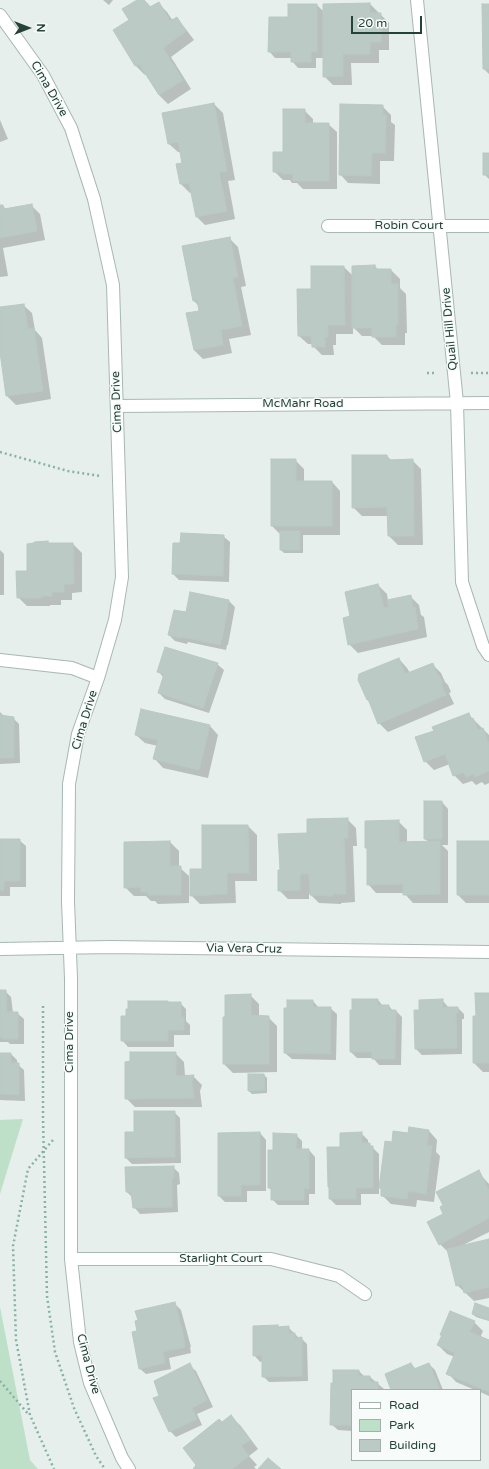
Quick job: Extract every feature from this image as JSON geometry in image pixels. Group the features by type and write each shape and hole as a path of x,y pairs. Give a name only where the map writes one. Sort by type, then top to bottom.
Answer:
{"street":[{"name":"Quail Hill Drive","path":"417,0 441,226 457,403 462,582 483,646 489,655"},
{"name":"Cima Drive","path":"0,15 47,82 70,128 94,199 113,285 122,577 115,620 98,678 78,734 69,784 68,901 70,979 70,1259 80,1342 90,1382 122,1458 129,1469"},
{"name":"Robin Court","path":"328,226 489,226"},
{"name":"McMahr Road","path":"117,406 489,404"},
{"path":"0,660 72,668 98,678"},
{"name":"Via Vera Cruz","path":"0,949 110,947 489,952"},
{"name":"Starlight Court","path":"70,1259 271,1259 339,1276 364,1294"}],"path":[{"path":"0,452 68,471 119,478"},
{"path":"54,1469 30,1415 16,1340 13,1246 28,1170 70,1120"},
{"path":"0,1381 30,1415"}],"green space":[{"path":"23,1119 0,1194 0,1120"},
{"path":"0,1307 30,1460 38,1469 0,1469"}],"building":[{"path":"137,0 144,0 150,7 159,2 170,21 177,17 186,31 163,48 183,80 159,95 139,64 135,66 113,30 129,20 122,9"},
{"path":"370,3 370,13 381,13 381,42 370,42 370,54 343,54 343,76 323,77 323,4"},
{"path":"288,4 317,4 317,52 311,52 311,62 291,62 291,52 268,52 269,17 288,17"},
{"path":"482,4 489,4 489,69 483,69"},
{"path":"214,103 227,171 219,172 227,211 196,217 189,183 180,184 176,164 182,163 178,142 168,144 162,113"},
{"path":"340,104 383,105 383,115 386,115 385,153 372,153 371,176 339,175"},
{"path":"283,109 305,109 305,123 329,123 329,181 293,181 293,174 273,172 273,152 283,152"},
{"path":"483,153 489,153 489,175 483,175"},
{"path":"32,204 37,231 0,238 0,205 3,205 4,209"},
{"path":"230,237 238,277 233,278 242,326 221,330 223,345 194,350 186,313 199,311 197,300 193,301 182,246"},
{"path":"375,265 375,269 391,269 391,284 398,284 398,325 396,325 396,337 372,337 372,328 352,328 352,266"},
{"path":"311,266 344,266 345,325 328,325 328,337 325,337 325,347 312,347 311,336 298,336 297,289 311,289"},
{"path":"24,304 28,329 34,328 43,391 6,396 0,352 0,307"},
{"path":"352,455 387,455 388,460 413,459 414,536 388,536 387,507 352,508"},
{"path":"271,459 296,459 296,481 332,481 332,526 271,526"},
{"path":"280,531 300,531 300,550 280,550"},
{"path":"181,533 224,535 223,576 172,574 173,543 180,543"},
{"path":"48,541 48,543 73,543 74,584 64,584 64,592 52,592 52,596 41,596 41,598 17,598 16,571 27,571 27,544"},
{"path":"378,584 384,608 389,607 387,600 411,595 413,608 415,607 418,629 348,645 343,618 350,616 345,592"},
{"path":"190,592 229,600 220,645 168,635 174,610 186,612"},
{"path":"165,647 218,663 203,708 158,693 164,674 157,672"},
{"path":"399,658 405,674 433,663 438,676 439,675 443,683 441,684 446,695 378,724 368,699 367,700 358,680 359,674"},
{"path":"141,709 210,725 199,770 153,759 158,740 135,735"},
{"path":"469,713 478,730 483,728 489,744 489,771 475,777 474,774 466,777 464,772 453,776 445,754 424,762 415,737 434,731 432,727"},
{"path":"0,715 14,717 14,758 0,758"},
{"path":"424,801 442,801 442,839 424,839"},
{"path":"348,818 348,838 344,838 346,894 333,894 333,896 310,895 309,874 300,874 300,890 278,891 278,870 280,870 278,834 307,833 307,819"},
{"path":"399,820 399,842 440,841 440,894 403,895 403,884 367,885 365,821"},
{"path":"202,825 248,825 249,873 227,873 227,894 190,896 190,869 202,869"},
{"path":"0,839 20,839 20,881 4,881 4,890 0,890"},
{"path":"170,841 170,866 181,866 181,895 148,895 148,892 141,892 141,887 124,888 124,842"},
{"path":"457,841 489,841 489,895 457,895"},
{"path":"0,990 6,990 7,1012 18,1012 18,1039 3,1039 3,1037 0,1037"},
{"path":"475,993 489,993 489,1063 473,1063 473,1016 476,1016"},
{"path":"251,994 251,1015 269,1016 269,1064 223,1064 223,1017 225,1017 225,995"},
{"path":"352,999 378,999 378,1005 389,1005 389,1010 396,1010 395,1059 372,1059 372,1052 350,1052 350,1010 352,1010"},
{"path":"443,999 443,1007 458,1007 458,1013 456,1013 457,1048 415,1049 414,1010 419,1010 419,1000"},
{"path":"287,1000 313,1000 313,1007 331,1007 330,1054 284,1053 284,1008 287,1008"},
{"path":"128,1001 181,1002 181,1017 184,1017 184,1030 168,1030 168,1041 121,1041 121,1016 126,1016"},
{"path":"130,1052 176,1052 176,1076 194,1075 192,1082 194,1098 125,1099 125,1062 130,1061"},
{"path":"0,1053 11,1053 11,1063 19,1063 19,1095 0,1094"},
{"path":"248,1074 264,1074 265,1090 248,1091"},
{"path":"134,1111 175,1111 175,1157 125,1158 125,1132 134,1132"},
{"path":"409,1127 429,1130 427,1146 432,1146 426,1194 408,1191 407,1199 381,1196 381,1188 379,1188 385,1141 392,1142 393,1131 408,1133"},
{"path":"260,1132 260,1185 241,1185 241,1196 218,1196 218,1133"},
{"path":"362,1132 362,1143 370,1143 370,1146 373,1146 373,1188 356,1188 356,1199 329,1199 327,1147 340,1147 340,1133"},
{"path":"273,1133 297,1134 296,1149 309,1149 309,1189 304,1188 304,1200 271,1200 271,1188 268,1188 268,1150 273,1150"},
{"path":"174,1166 174,1178 172,1179 172,1207 133,1208 131,1192 126,1192 125,1167"},
{"path":"479,1170 489,1191 489,1218 439,1245 427,1222 443,1214 440,1207 443,1205 436,1192"},
{"path":"489,1239 489,1287 464,1293 462,1284 456,1286 447,1249"},
{"path":"175,1302 182,1327 185,1347 163,1352 165,1363 139,1369 132,1332 137,1331 135,1321 138,1320 135,1311"},
{"path":"475,1303 489,1308 489,1320 472,1314"},
{"path":"450,1311 475,1321 470,1332 489,1340 489,1392 446,1374 455,1353 437,1345"},
{"path":"278,1325 278,1327 289,1326 289,1333 295,1333 295,1338 302,1337 302,1376 262,1377 262,1355 253,1356 253,1326"},
{"path":"190,1363 207,1400 192,1408 197,1419 169,1432 153,1398 159,1396 154,1381"},
{"path":"411,1363 414,1369 429,1363 440,1389 391,1389 385,1374"},
{"path":"333,1370 359,1370 359,1376 370,1376 370,1382 378,1382 378,1389 351,1389 351,1425 330,1425 331,1383 333,1383"},
{"path":"231,1415 250,1440 241,1446 249,1456 232,1469 193,1469 196,1465 183,1448 219,1419 222,1422"},
{"path":"268,1458 281,1469 258,1469"}]}
